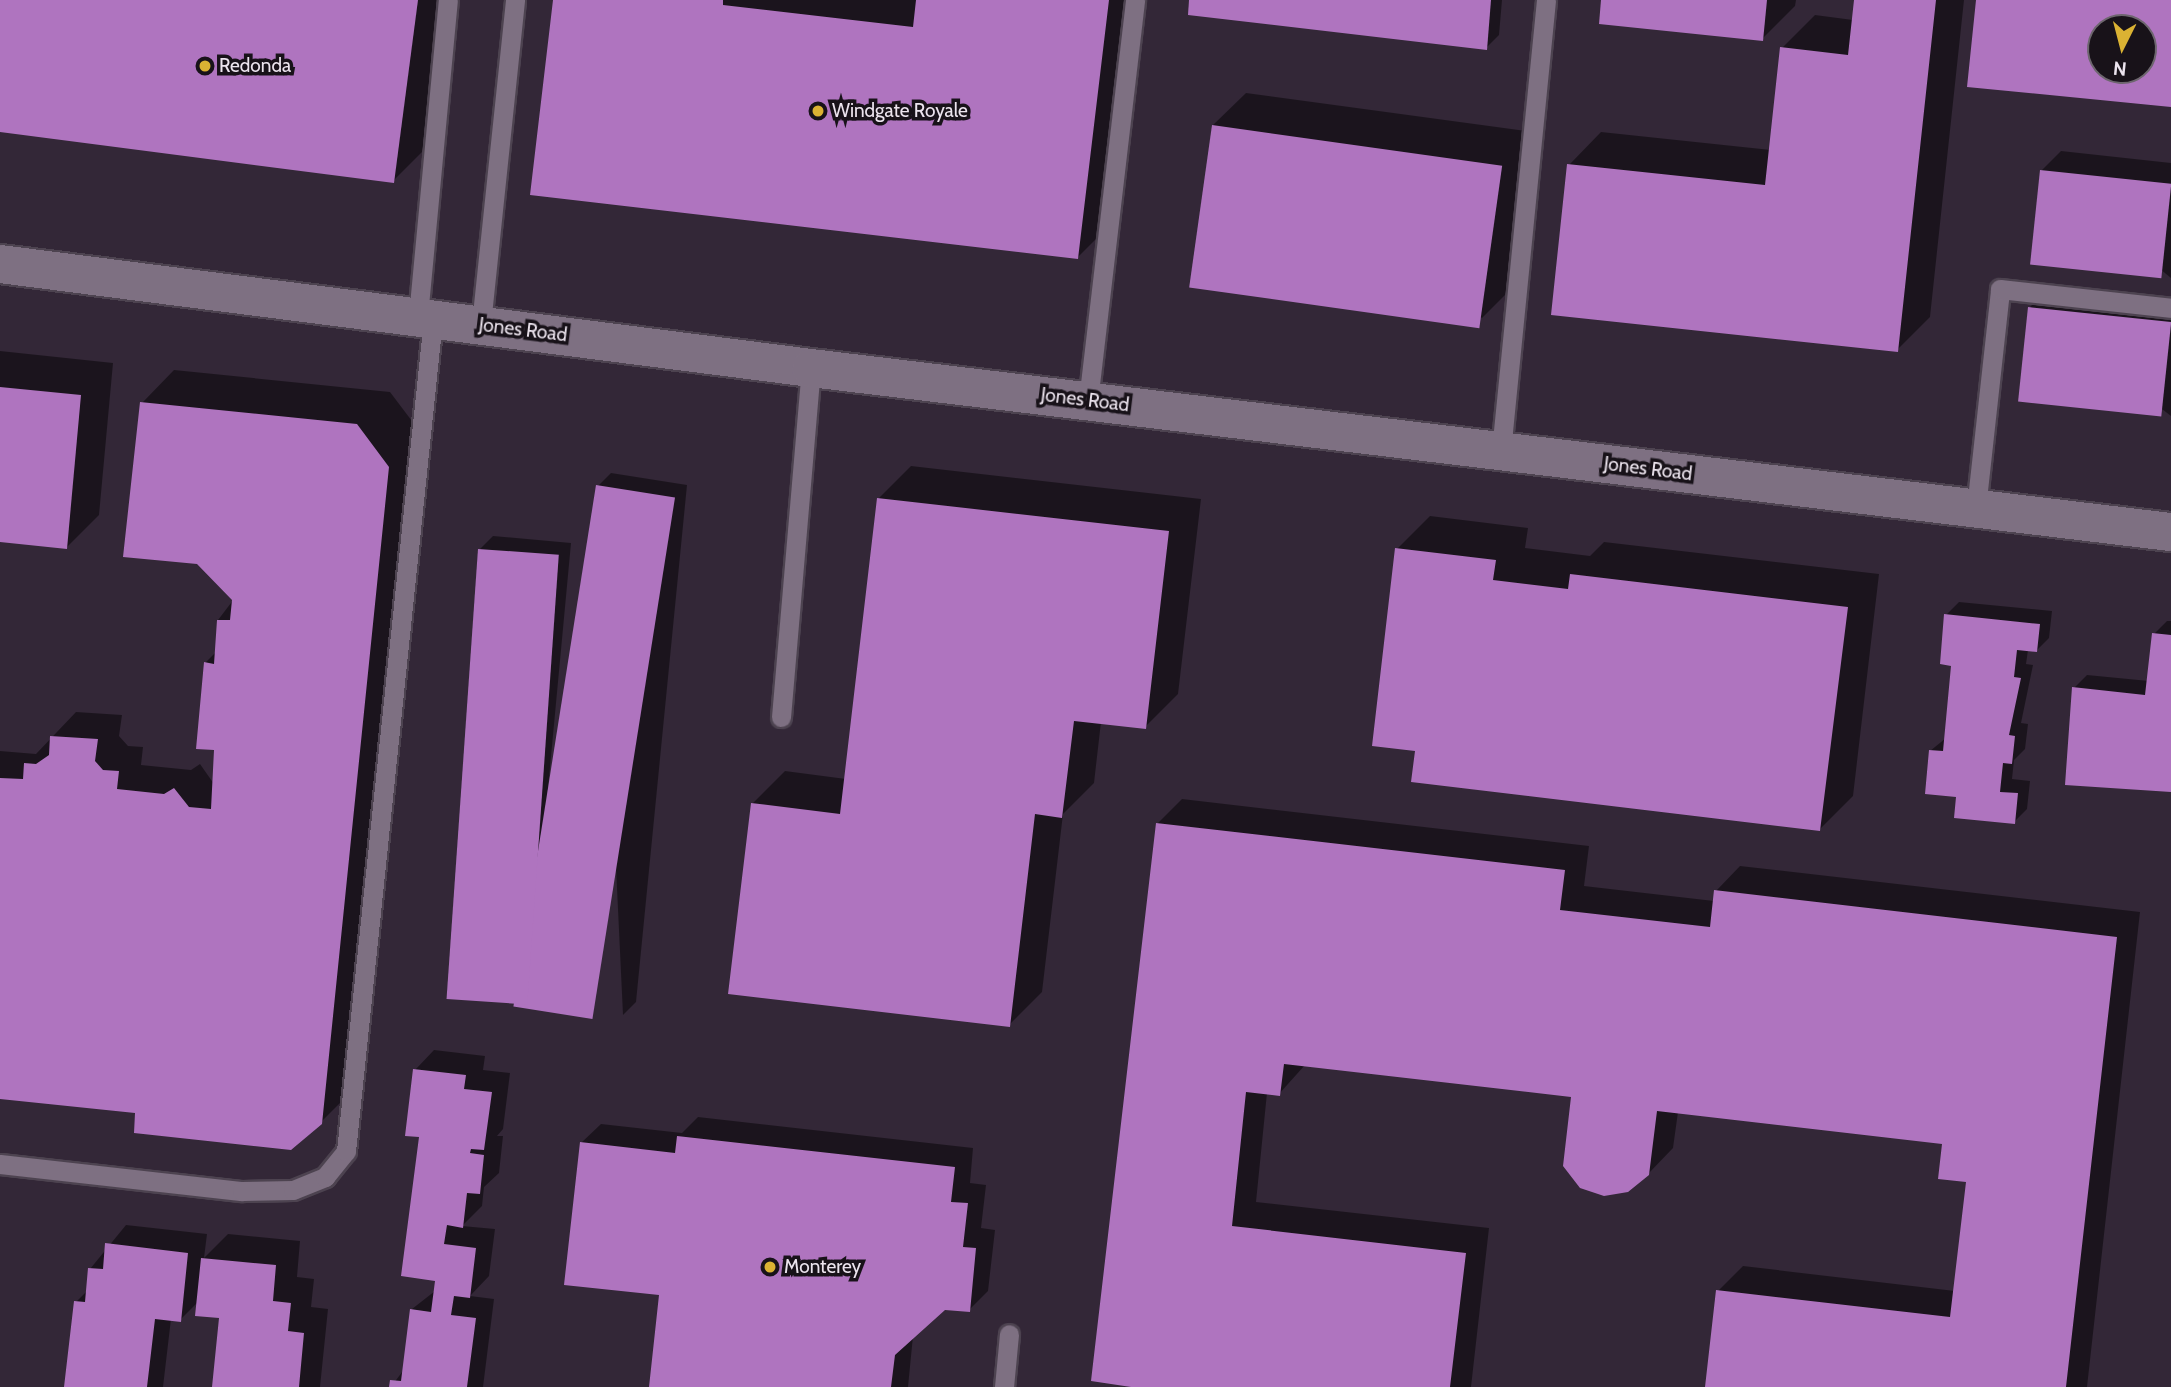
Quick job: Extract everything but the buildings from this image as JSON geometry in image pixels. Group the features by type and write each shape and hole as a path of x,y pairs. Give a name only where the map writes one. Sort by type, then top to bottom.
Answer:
{"street":[{"name":"Jones Road","path":"0,264 811,368 2171,531"}],"lane":[{"path":"0,1164 242,1191 293,1190 325,1177 346,1152 425,317 448,0"},
{"path":"481,324 515,0"},
{"path":"1088,401 1135,0"},
{"path":"1501,451 1546,0"},
{"path":"1976,508 2000,289 2171,307"},
{"path":"781,718 811,368"},
{"path":"1004,1387 1009,1334"}],"place":[{"name":"Redonda","path":"205,66"},
{"name":"Windgate Royale","path":"818,111"},
{"name":"Monterey","path":"770,1267"}]}
